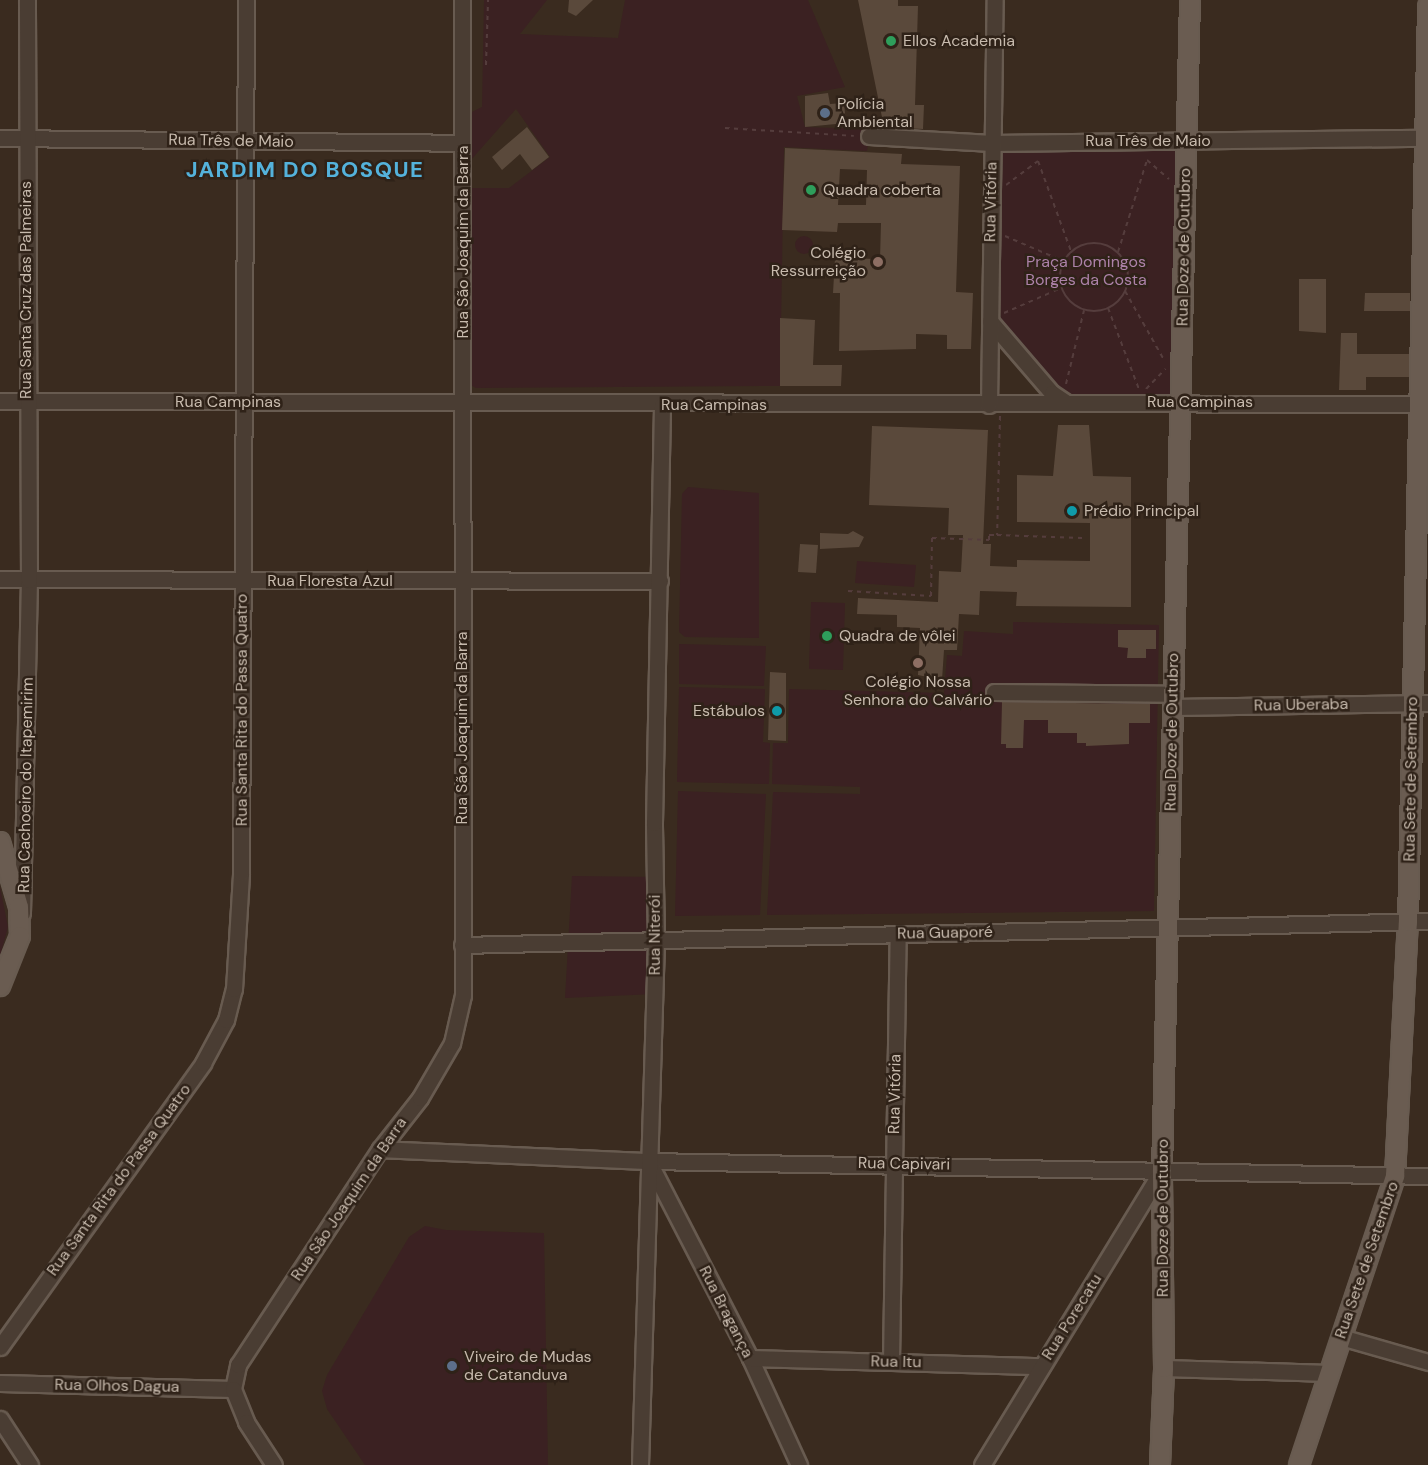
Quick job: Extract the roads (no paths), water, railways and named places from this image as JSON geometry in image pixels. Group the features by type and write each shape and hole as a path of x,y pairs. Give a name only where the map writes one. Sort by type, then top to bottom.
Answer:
{"main road":[{"name":"Rua Doze de Outubro","path":"1160,1465 1164,1368 1162,1170 1190,0"},
{"name":"Rua Sete de Setembro","path":"1299,1465 1395,1176 1420,703 1428,6"},
{"path":"0,842 19,907 20,936"},
{"name":"Rua Cachoeiro do Itapemirim","path":"0,986 20,936"}],"street":[{"name":"Rua Santa Cruz das Palmeiras","path":"27,0 26,402 29,580"},
{"name":"Rua Santa Rita do Passa Quatro","path":"0,1347 203,1063 226,1020 239,951 246,0"},
{"name":"Rua São Joaquim da Barra","path":"233,1389 238,1365 380,1149 420,1098 452,1044 463,995 462,0"},
{"name":"Rua Vitória","path":"995,0 992,143 995,404"},
{"name":"Rua Três de Maio","path":"869,136 992,143 1426,138"},
{"name":"Rua Três de Maio","path":"0,138 462,143"},
{"path":"994,318 1052,393 1065,398"},
{"name":"Rua Campinas","path":"0,401 464,401 662,405 995,404 1065,398 1424,404"},
{"name":"Rua Niterói","path":"640,1465 656,940 654,824 662,405"},
{"name":"Rua Floresta Azul","path":"0,579 243,582 660,581"},
{"name":"Rua Cachoeiro do Itapemirim","path":"20,936 25,889 29,580"},
{"name":"Rua Uberaba","path":"994,692 1173,701 1420,703"},
{"name":"Rua Guaporé","path":"462,945 1428,921"},
{"name":"Rua Vitória","path":"891,1361 898,934"},
{"name":"Rua Capivari","path":"380,1149 649,1161 894,1163 1428,1176"},
{"name":"Rua Bragança","path":"649,1161 750,1358 799,1465"},
{"name":"Rua Porecatu","path":"982,1465 1162,1170"},
{"path":"1341,1337 1428,1362"},
{"name":"Rua Itu","path":"750,1358 1042,1366"},
{"path":"1164,1368 1329,1373"},
{"name":"Rua Olhos Dagua","path":"0,1383 233,1389"},
{"path":"233,1389 246,1422 273,1465"},
{"path":"0,1419 30,1465"}],"place":[{"name":"Ellos Academia","path":"891,41"},
{"name":"Polícia Ambiental","path":"825,113"},
{"name":"Quadra coberta","path":"811,190"},
{"name":"Colégio Ressurreição","path":"878,262"},
{"name":"Prédio Principal","path":"1072,511"},
{"name":"Quadra de vôlei","path":"827,636"},
{"name":"Colégio Nossa Senhora do Calvário","path":"918,663"},
{"name":"Estábulos","path":"777,711"},
{"name":"Viveiro de Mudas de Catanduva","path":"452,1366"}],"district":[{"name":"JARDIM DO BOSQUE","path":"305,170"}],"park label":[{"name":"Praça Domingos Borges da Costa","path":"1086,271"}]}
